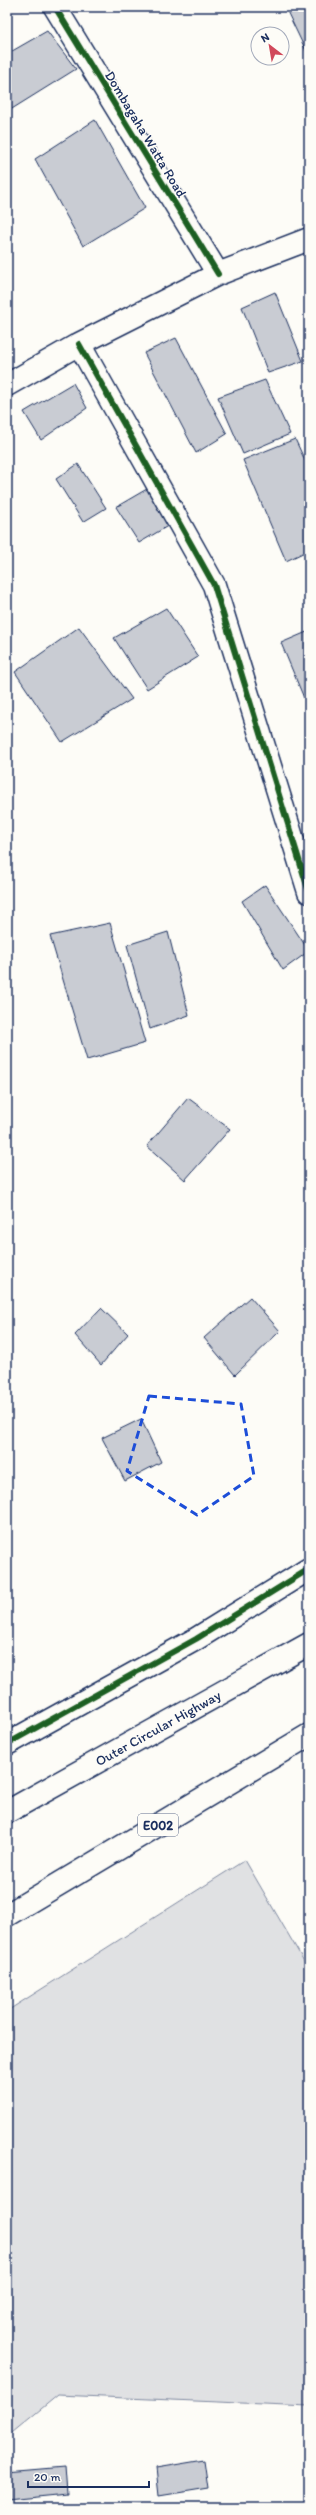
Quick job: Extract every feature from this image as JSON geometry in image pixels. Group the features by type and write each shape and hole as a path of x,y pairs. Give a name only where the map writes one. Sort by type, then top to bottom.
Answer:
{"main road":[{"name":"Dombagaha Watta Road","path":"55,7 218,274"},
{"path":"7,385 79,344 218,274 309,239"},
{"path":"79,344 214,585 309,892"},
{"path":"7,1744 196,1639 309,1569"},
{"name":"Outer Circular Highway","path":"7,1812 309,1644"},
{"name":"E002","path":"11,1913 309,1735"}],"highlighted area":[{"path":"149,1396 241,1404 254,1476 197,1515 127,1471"}],"shaded area":[{"path":"245,1860 309,1970 309,2406 58,2395 7,2437 7,2011"}],"building":[{"path":"285,7 309,7 309,57"},
{"path":"47,31 76,69 7,112 7,54"},
{"path":"95,120 145,208 83,246 35,159"},
{"path":"275,292 303,361 268,373 242,307"},
{"path":"176,338 227,434 196,453 144,353"},
{"path":"265,380 290,434 243,454 218,397"},
{"path":"73,383 87,408 41,440 24,412"},
{"path":"295,439 309,469 309,550 286,561 243,460"},
{"path":"78,464 106,508 83,522 56,479"},
{"path":"164,479 188,514 139,543 116,507"},
{"path":"166,608 198,657 147,689 114,638"},
{"path":"79,627 132,699 62,742 15,672"},
{"path":"309,631 309,710 281,643"},
{"path":"265,885 309,951 283,970 242,901"},
{"path":"110,923 145,1043 87,1060 50,936"},
{"path":"168,932 189,1015 150,1029 127,945"},
{"path":"188,1098 230,1129 185,1180 147,1146"},
{"path":"250,1297 280,1331 235,1375 204,1338"},
{"path":"101,1308 128,1334 101,1365 75,1335"},
{"path":"141,1419 161,1462 125,1481 102,1438"},
{"path":"204,2460 208,2488 159,2496 156,2468"},
{"path":"65,2467 67,2494 7,2500 7,2472"},
{"path":"159,2505 159,2508 104,2508 104,2507"}],"cycle path":[{"path":"55,7 218,274"},
{"path":"79,344 214,585 309,892"},
{"path":"7,1744 196,1639 309,1569"}]}
